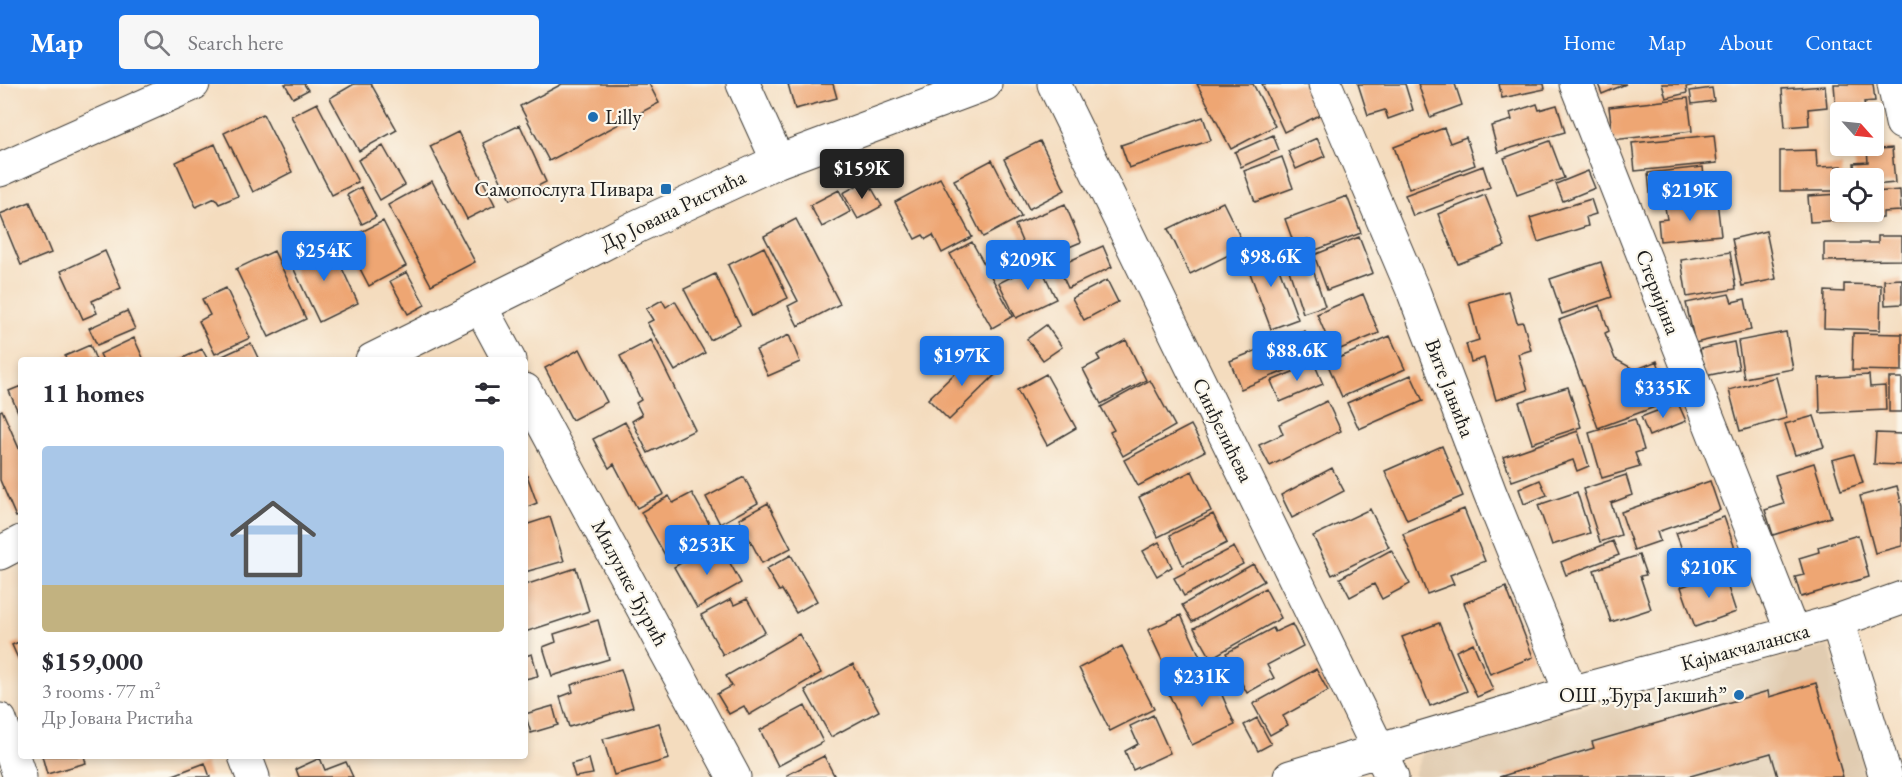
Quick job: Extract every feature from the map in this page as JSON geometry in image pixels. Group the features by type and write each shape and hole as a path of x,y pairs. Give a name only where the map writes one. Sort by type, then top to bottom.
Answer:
{"street":[{"path":"0,170 193,84"},
{"path":"743,84 778,161"},
{"name":"Др Јована Ристића","path":"378,357 636,227 778,161 985,84"},
{"name":"Синђелићева","path":"1054,84 1385,764"},
{"name":"Вите Јањића","path":"1325,84 1414,293 1490,493 1571,693"},
{"name":"Стеријина","path":"1576,84 1792,634"},
{"path":"1894,84 1902,123"},
{"path":"480,306 507,357"},
{"name":"Милунке Ђурић","path":"528,396 734,777"},
{"path":"0,554 18,544"},
{"name":"Кајмакчаланска","path":"1290,777 1385,764 1571,693 1792,634 1902,598"},
{"path":"1837,621 1886,777"},
{"path":"0,720 20,777"},
{"path":"246,759 253,777"}],"shaded area":[{"name":"ОШ „Ђура Јакшић”","path":"1829,646 1872,777 1413,777 1422,754 1437,744"}],"building":[{"path":"285,84 304,84 308,90 293,98"},
{"path":"354,84 371,84 397,130 359,151 330,98"},
{"path":"562,84 649,84 659,103 549,161 520,106"},
{"path":"788,84 833,84 837,98 795,109"},
{"path":"1197,84 1253,84 1275,126 1231,149"},
{"path":"1262,84 1309,84 1322,114 1284,132"},
{"path":"1358,84 1405,84 1413,110 1388,119 1385,110 1368,115"},
{"path":"1418,84 1455,84 1462,105 1430,117"},
{"path":"1499,84 1544,84 1545,89 1502,98"},
{"path":"1598,84 1626,84 1602,94"},
{"path":"1662,84 1694,85 1686,87 1687,93 1666,98"},
{"path":"1834,84 1873,84 1875,101 1836,102"},
{"path":"1825,86 1827,107 1808,109 1809,125 1785,127 1782,89"},
{"path":"1712,88 1714,101 1692,104 1690,91"},
{"path":"1688,98 1692,131 1613,140 1609,107"},
{"path":"317,103 358,182 332,195 291,116"},
{"path":"1537,104 1539,110 1557,105 1565,132 1498,152 1491,126 1512,120 1510,113"},
{"path":"263,114 292,172 253,192 224,133"},
{"path":"1203,117 1211,140 1129,168 1121,145"},
{"path":"520,125 546,182 510,200 483,143"},
{"path":"1444,128 1450,143 1466,137 1475,165 1409,189 1394,147"},
{"path":"458,132 495,205 467,219 430,146"},
{"path":"1273,135 1279,150 1241,167 1235,152"},
{"path":"1714,135 1717,163 1635,171 1632,143"},
{"path":"1317,138 1325,156 1296,169 1288,151"},
{"path":"1040,141 1065,190 1029,209 1004,159"},
{"path":"1550,141 1564,178 1517,195 1504,158"},
{"path":"215,144 238,196 219,204 215,198 196,207 176,162"},
{"path":"383,146 405,185 380,200 358,160"},
{"path":"1892,148 1895,183 1884,184 1884,168 1854,168 1854,163 1868,162 1868,156 1884,156 1884,149"},
{"path":"1816,150 1817,167 1842,166 1842,168 1830,168 1830,191 1780,191 1780,151"},
{"path":"1282,157 1293,188 1255,202 1244,171"},
{"path":"992,160 1021,217 983,237 954,180"},
{"path":"1483,166 1490,187 1413,216 1405,195"},
{"path":"1703,167 1706,197 1651,203 1648,173"},
{"path":"1588,171 1595,188 1563,201 1556,184"},
{"path":"940,178 972,237 942,253 933,235 926,239 923,235 915,239 895,202"},
{"path":"867,180 882,206 858,219 843,193"},
{"path":"432,181 475,262 431,285 388,205"},
{"path":"361,187 376,217 362,224 347,195"},
{"path":"839,190 850,212 822,227 810,205"},
{"path":"1900,190 1901,211 1884,212 1884,191"},
{"path":"1485,195 1505,246 1458,264 1438,214"},
{"path":"1830,195 1830,221 1810,222 1808,196"},
{"path":"1347,196 1361,233 1313,251 1308,239 1294,244 1285,219"},
{"path":"1591,199 1596,214 1586,217 1588,226 1538,242 1530,218"},
{"path":"1717,201 1721,235 1660,241 1658,220 1667,219 1665,207"},
{"path":"30,202 51,253 21,265 0,214"},
{"path":"1223,202 1245,247 1190,274 1168,229"},
{"path":"1065,204 1081,242 1031,263 1015,225"},
{"path":"796,219 840,304 798,326 788,306 798,301 764,236"},
{"path":"383,221 406,266 369,286 353,255 355,235"},
{"path":"1766,231 1776,279 1742,286 1732,239"},
{"path":"1878,236 1902,236 1902,260 1824,261 1824,243 1878,243"},
{"path":"1359,237 1373,273 1327,290 1314,255"},
{"path":"330,242 358,303 319,322 290,261"},
{"path":"972,242 1013,316 992,328 950,254"},
{"path":"1103,246 1112,267 1068,288 1058,266"},
{"path":"764,247 788,298 752,316 728,265"},
{"path":"1271,247 1298,319 1271,329 1244,257"},
{"path":"1306,248 1325,306 1303,313 1284,255"},
{"path":"105,251 121,288 92,301 97,313 83,319 61,271"},
{"path":"274,251 306,319 269,337 236,269"},
{"path":"1730,252 1736,289 1687,297 1681,260"},
{"path":"1601,262 1612,297 1562,314 1550,279"},
{"path":"1039,263 1056,299 1016,318 999,283"},
{"path":"407,272 425,305 408,314 390,281"},
{"path":"715,274 740,325 710,340 684,289"},
{"path":"1902,279 1902,304 1885,305 1884,280"},
{"path":"1107,280 1118,302 1084,320 1072,298"},
{"path":"1844,284 1881,285 1880,330 1824,328 1825,291 1844,292"},
{"path":"226,288 250,338 215,354 199,321 210,315 202,299"},
{"path":"1508,291 1517,323 1523,322 1531,350 1518,354 1528,390 1496,400 1484,358 1471,362 1466,344 1479,340 1469,302"},
{"path":"1363,294 1379,333 1333,352 1317,314"},
{"path":"1729,294 1732,302 1745,299 1751,330 1695,343 1686,303"},
{"path":"662,300 666,307 675,301 705,353 675,371 647,323 653,320 646,309"},
{"path":"1600,305 1609,331 1605,333 1615,359 1635,370 1657,361 1671,401 1598,428 1559,320"},
{"path":"127,311 135,329 97,345 89,328"},
{"path":"1046,325 1062,347 1043,360 1027,339"},
{"path":"1305,331 1316,358 1241,389 1230,361"},
{"path":"1786,332 1793,369 1744,378 1738,341"},
{"path":"1853,333 1902,334 1902,371 1852,370"},
{"path":"789,335 800,362 768,376 756,350"},
{"path":"1390,336 1405,369 1342,397 1327,363"},
{"path":"134,338 143,357 102,357 100,354"},
{"path":"651,340 695,430 648,453 632,421 642,415 636,403 641,400 620,356"},
{"path":"1126,340 1146,380 1101,404 1083,369 1100,360 1097,355"},
{"path":"1734,342 1739,369 1705,376 1700,349"},
{"path":"251,343 258,357 221,357"},
{"path":"90,345 95,357 65,357"},
{"path":"202,349 206,357 185,357"},
{"path":"580,349 607,402 572,420 545,368"},
{"path":"975,354 995,375 949,420 928,399"},
{"path":"1314,363 1323,384 1280,402 1271,381"},
{"path":"1046,374 1076,428 1047,445 1017,390"},
{"path":"1411,375 1423,401 1359,429 1347,403"},
{"path":"1869,375 1870,387 1885,386 1886,410 1820,413 1819,378"},
{"path":"1776,377 1787,418 1740,431 1729,390"},
{"path":"1889,378 1902,378 1902,412 1889,412"},
{"path":"1150,380 1175,426 1123,456 1110,432 1114,430 1101,407"},
{"path":"18,387 18,412 9,391"},
{"path":"1568,387 1581,427 1532,443 1519,402"},
{"path":"1327,401 1341,431 1270,466 1259,445 1283,434 1279,424"},
{"path":"1678,403 1686,421 1649,436 1641,417"},
{"path":"2,410 18,446 18,516 16,517 0,480 0,411"},
{"path":"1814,416 1824,447 1795,455 1785,424"},
{"path":"1635,419 1644,450 1635,453 1640,467 1602,478 1589,433"},
{"path":"625,422 664,494 637,508 614,464 609,468 593,439"},
{"path":"1191,425 1205,451 1138,486 1124,460"},
{"path":"1578,431 1589,466 1577,471 1573,460 1512,481 1503,457"},
{"path":"1876,433 1902,434 1902,465 1874,464"},
{"path":"1442,446 1463,496 1407,520 1385,471"},
{"path":"1854,454 1863,483 1841,490 1832,460"},
{"path":"1814,463 1831,517 1773,535 1765,510 1784,504 1775,475"},
{"path":"1332,468 1344,491 1292,518 1281,495"},
{"path":"1192,471 1211,511 1158,537 1139,497"},
{"path":"1626,475 1632,495 1611,503 1621,535 1600,542 1583,489"},
{"path":"744,477 758,503 720,524 706,497"},
{"path":"528,478 537,503 528,507"},
{"path":"1540,480 1547,495 1524,504 1519,489"},
{"path":"1710,481 1720,510 1657,532 1660,541 1634,550 1621,512"},
{"path":"1897,486 1902,506 1902,546 1875,553 1860,496"},
{"path":"1577,492 1590,533 1552,545 1538,505"},
{"path":"692,493 712,529 665,555 641,512 669,496 673,503"},
{"path":"768,503 791,548 762,563 739,519"},
{"path":"1370,509 1389,547 1332,575 1313,536"},
{"path":"1464,509 1485,561 1450,575 1454,584 1427,594 1403,534"},
{"path":"1213,514 1227,543 1183,565 1170,535"},
{"path":"550,517 564,561 528,571 528,524"},
{"path":"1724,517 1739,560 1709,571 1706,563 1689,569 1676,533"},
{"path":"1858,535 1869,577 1801,597 1795,577 1804,575 1799,558 1819,552 1818,547"},
{"path":"1613,541 1619,555 1566,575 1561,562"},
{"path":"1159,542 1172,567 1157,576 1143,551"},
{"path":"721,547 741,583 697,608 674,567 705,549 708,554"},
{"path":"1234,547 1243,564 1184,596 1174,578"},
{"path":"1391,550 1410,584 1382,599 1374,584 1350,597 1340,578"},
{"path":"791,555 817,601 796,613 766,569"},
{"path":"1639,555 1646,575 1640,576 1651,609 1611,622 1594,570"},
{"path":"1253,564 1264,581 1192,622 1182,605"},
{"path":"576,568 589,611 528,631 528,584"},
{"path":"1723,572 1736,612 1695,627 1681,587"},
{"path":"1506,587 1533,657 1490,674 1464,603"},
{"path":"1265,588 1281,618 1211,658 1194,628"},
{"path":"731,599 734,605 747,599 765,632 723,655 701,615"},
{"path":"1181,615 1202,661 1170,677 1148,630"},
{"path":"598,620 609,659 552,676 543,647 556,642 554,634"},
{"path":"1439,623 1467,691 1430,706 1402,637"},
{"path":"1292,624 1303,646 1267,665 1274,678 1247,693 1226,653 1273,628 1275,632"},
{"path":"799,634 821,673 749,715 744,706 729,714 717,694 732,686 726,676"},
{"path":"18,642 18,658 12,645"},
{"path":"1473,643 1493,690 1477,697 1456,651"},
{"path":"1122,646 1154,709 1110,731 1079,668"},
{"path":"532,654 538,676 528,678 528,655"},
{"path":"853,664 879,711 831,737 805,690"},
{"path":"621,669 633,707 569,727 560,697 573,692 571,685"},
{"path":"1316,669 1328,691 1283,716 1288,725 1270,735 1253,704"},
{"path":"1212,672 1235,725 1192,745 1168,692"},
{"path":"1816,683 1843,777 1778,777 1771,753 1687,777 1499,777 1594,748 1592,742 1768,691 1769,697"},
{"path":"553,706 558,725 531,733 528,713"},
{"path":"805,706 823,742 778,766 760,730"},
{"path":"1153,715 1170,753 1133,770 1125,751 1138,744 1130,726"},
{"path":"1257,718 1271,744 1258,751 1244,725"},
{"path":"659,723 669,759 614,775 603,739"},
{"path":"824,756 835,777 788,777 787,775"},
{"path":"43,759 85,759 86,763 47,774"},
{"path":"318,759 320,759 325,770 346,762 353,777 299,777 296,769"},
{"path":"589,759 593,774 575,777 571,764"},
{"path":"205,763 210,777 168,777"}],"place":[{"name":"Lilly","path":"593,117"},
{"name":"Самопослуга Пивара","path":"666,189"},
{"name":"ОШ „Ђура Јакшић”","path":"1739,695"}]}
